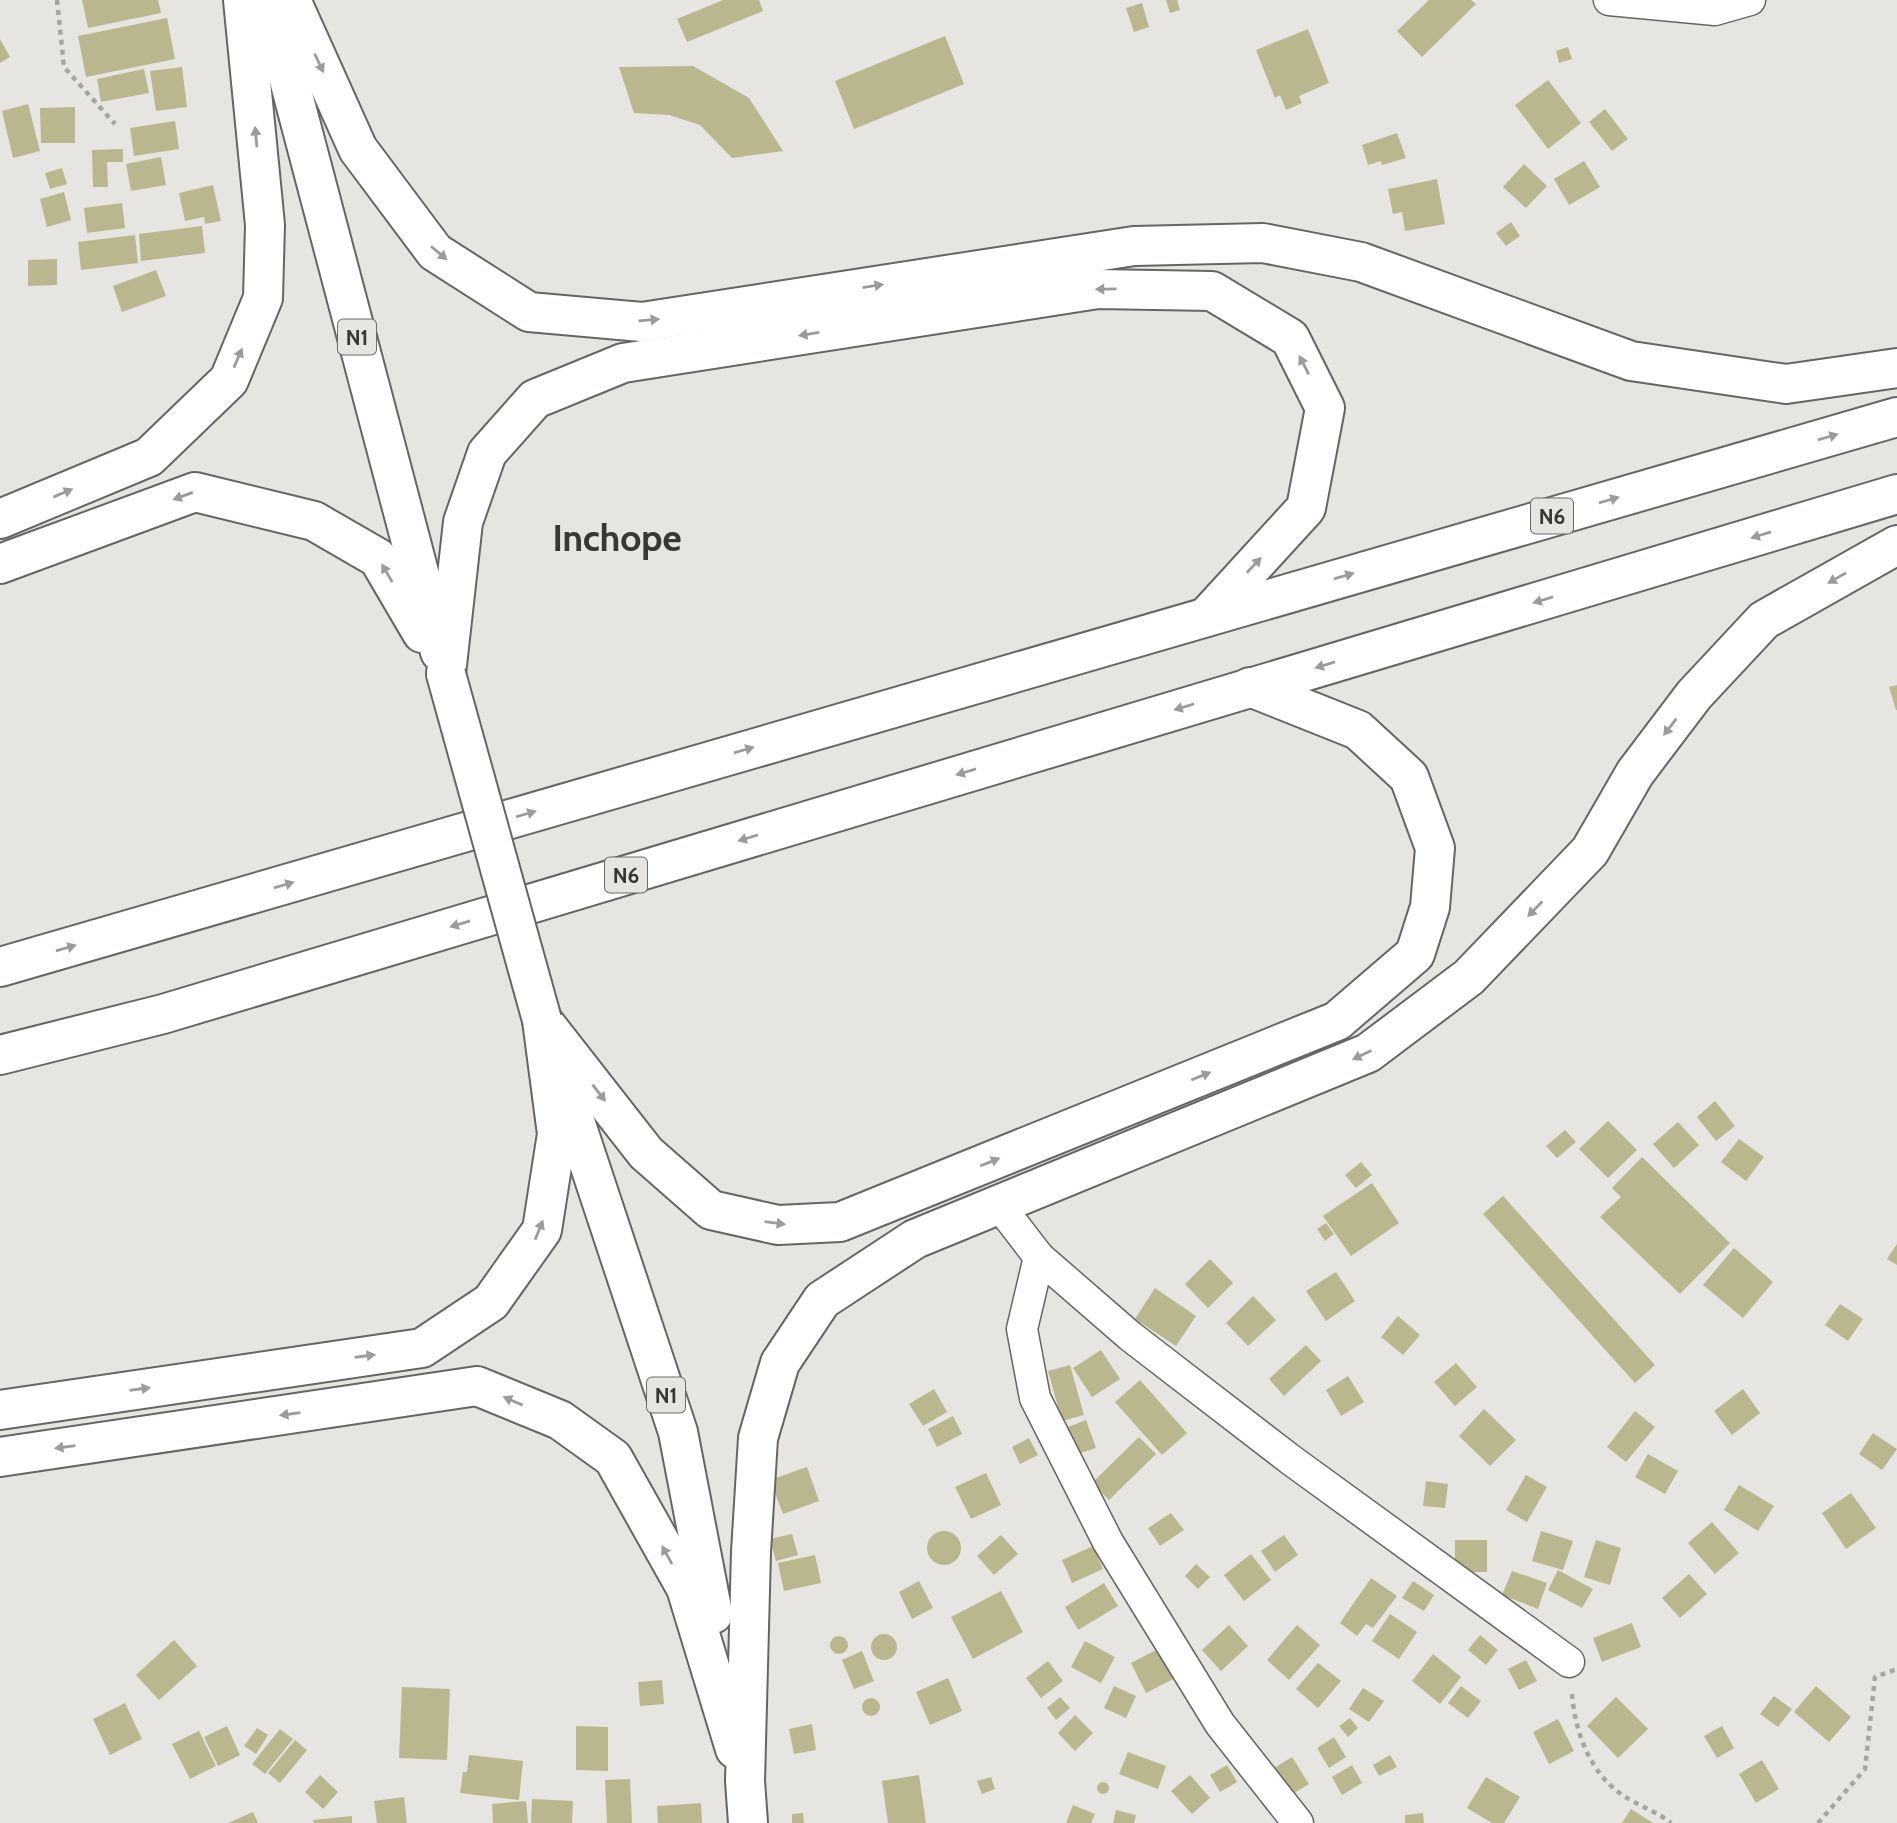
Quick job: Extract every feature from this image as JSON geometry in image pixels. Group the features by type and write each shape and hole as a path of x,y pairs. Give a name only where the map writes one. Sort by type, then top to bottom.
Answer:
{"highway":[{"path":"0,519 149,457 229,380 263,298 265,225 243,0"},
{"name":"N1","path":"268,0 446,674"},
{"path":"291,0 358,149 435,252 529,312 642,322 1134,246 1263,243 1361,262 1631,361 1786,384 1897,368"},
{"path":"446,674 463,522 488,453 535,399 623,363 1098,289 1212,291 1290,338 1325,408 1306,508 1207,615"},
{"name":"N6","path":"0,967 1897,417"},
{"path":"0,564 195,492 314,521 378,558 446,674 542,1020 557,1134 542,1230 491,1302 422,1348 0,1410"},
{"name":"N6","path":"0,1055 163,1014 1897,494"},
{"path":"745,1781 751,1552 758,1438 780,1363 822,1300 915,1239 1368,1054 1469,977 1590,851 1635,773 1694,695 1764,620 1897,545"},
{"path":"542,1020 646,1153 711,1210 778,1225 840,1222 1337,1021 1415,954 1430,907 1435,848 1409,777 1358,730 1250,687"},
{"name":"N1","path":"542,1020 678,1432 745,1781 748,1823"},
{"path":"0,1457 477,1386 560,1420 613,1458 686,1588 745,1781"}],"street":[{"path":"1609,0 1715,10 1750,0"},
{"path":"999,1205 1039,1257 1130,1336 1291,1460 1569,1662"},
{"path":"1039,1257 1021,1329 1035,1398 1108,1542 1220,1724 1298,1823"}],"path":[{"path":"57,0 64,67 115,124"},
{"path":"1569,1662 1574,1723 1599,1771 1625,1797 1671,1823"},
{"path":"1818,1823 1865,1769 1875,1677 1897,1669"}],"building":[{"path":"82,0 158,0 161,13 88,28"},
{"path":"723,0 759,0 763,11 687,42 677,19"},
{"path":"1166,0 1177,0 1180,10 1170,13"},
{"path":"1429,0 1471,0 1476,4 1422,57 1397,31"},
{"path":"1142,3 1149,27 1134,32 1126,8"},
{"path":"167,18 175,59 86,77 78,36"},
{"path":"1308,29 1329,83 1299,96 1302,103 1286,110 1280,95 1275,98 1256,50"},
{"path":"945,36 964,84 854,129 835,81"},
{"path":"0,39 10,57 0,63"},
{"path":"1568,47 1572,59 1559,63 1556,51"},
{"path":"693,66 749,98 783,151 732,158 700,125 669,115 634,113 619,67"},
{"path":"182,67 187,107 156,111 150,71"},
{"path":"144,69 149,93 101,102 97,79"},
{"path":"1548,80 1581,123 1548,149 1515,105"},
{"path":"28,104 40,151 13,158 2,111"},
{"path":"75,107 75,143 41,143 40,108"},
{"path":"1605,109 1628,139 1612,151 1589,122"},
{"path":"175,121 179,149 134,156 130,128"},
{"path":"1397,133 1406,158 1382,165 1381,161 1368,165 1362,145"},
{"path":"123,149 123,162 107,162 108,187 93,187 92,150"},
{"path":"161,157 166,185 131,191 126,164"},
{"path":"1584,161 1600,187 1569,205 1554,179"},
{"path":"1524,164 1547,186 1526,208 1503,187"},
{"path":"62,168 67,184 50,189 45,173"},
{"path":"1437,179 1445,224 1405,231 1402,212 1393,214 1388,189"},
{"path":"213,185 221,221 205,224 204,217 185,221 179,193"},
{"path":"64,192 71,220 47,227 40,199"},
{"path":"122,203 125,228 87,233 84,208"},
{"path":"1511,222 1520,236 1506,246 1496,233"},
{"path":"202,226 205,253 141,261 139,234"},
{"path":"135,235 138,263 81,270 78,242"},
{"path":"57,259 57,285 28,286 28,260"},
{"path":"156,270 166,296 122,312 113,286"},
{"path":"1897,685 1897,710 1896,710 1889,687"},
{"path":"1715,1101 1735,1126 1716,1141 1697,1117"},
{"path":"1608,1121 1637,1150 1608,1178 1579,1149"},
{"path":"1678,1122 1699,1145 1674,1168 1653,1144"},
{"path":"1565,1130 1576,1142 1557,1158 1546,1146"},
{"path":"1739,1139 1764,1157 1746,1181 1721,1162"},
{"path":"1642,1157 1730,1243 1680,1294 1600,1217 1621,1197 1612,1188"},
{"path":"1361,1162 1372,1175 1356,1188 1345,1175"},
{"path":"1372,1183 1399,1223 1351,1256 1323,1216"},
{"path":"1503,1196 1655,1365 1635,1383 1483,1214"},
{"path":"1326,1223 1334,1234 1325,1241 1317,1229"},
{"path":"1897,1244 1897,1265 1887,1259"},
{"path":"1734,1248 1773,1282 1743,1318 1703,1285"},
{"path":"1210,1259 1233,1283 1208,1308 1185,1284"},
{"path":"1336,1272 1355,1301 1326,1321 1306,1291"},
{"path":"1155,1288 1196,1316 1176,1346 1135,1319"},
{"path":"1253,1296 1276,1320 1248,1346 1226,1323"},
{"path":"1840,1304 1863,1319 1848,1341 1825,1325"},
{"path":"1398,1316 1420,1335 1403,1355 1381,1337"},
{"path":"1306,1345 1321,1361 1284,1396 1269,1379"},
{"path":"1101,1350 1120,1379 1092,1397 1073,1368"},
{"path":"1456,1363 1477,1387 1455,1406 1434,1382"},
{"path":"1070,1365 1084,1415 1062,1421 1048,1371"},
{"path":"1348,1376 1364,1402 1341,1416 1326,1390"},
{"path":"1140,1380 1187,1433 1162,1455 1115,1402"},
{"path":"934,1389 947,1412 923,1426 909,1404"},
{"path":"1743,1389 1760,1413 1732,1435 1714,1411"},
{"path":"1484,1409 1516,1440 1490,1466 1459,1436"},
{"path":"1635,1411 1655,1427 1626,1462 1607,1447"},
{"path":"953,1416 962,1434 937,1447 928,1429"},
{"path":"1086,1420 1096,1448 1078,1454 1068,1427"},
{"path":"1873,1433 1897,1449 1882,1470 1859,1454"},
{"path":"1139,1437 1156,1454 1109,1500 1092,1483"},
{"path":"1029,1438 1038,1455 1020,1464 1012,1447"},
{"path":"1648,1454 1678,1471 1665,1494 1635,1477"},
{"path":"807,1467 819,1501 783,1514 770,1480"},
{"path":"986,1473 1001,1505 971,1519 955,1487"},
{"path":"1526,1475 1547,1487 1527,1522 1506,1510"},
{"path":"1426,1481 1448,1484 1445,1508 1423,1506"},
{"path":"1739,1485 1774,1506 1758,1531 1724,1510"},
{"path":"1851,1493 1876,1528 1846,1549 1822,1513"},
{"path":"1171,1513 1184,1530 1160,1546 1148,1528"},
{"path":"1712,1522 1739,1553 1715,1574 1688,1543"},
{"path":"944,1531 956,1536 961,1548 956,1560 944,1565 932,1560 927,1548 932,1536"},
{"path":"1541,1531 1573,1541 1563,1570 1532,1561"},
{"path":"792,1534 798,1555 776,1561 770,1539"},
{"path":"1001,1535 1018,1554 994,1575 977,1556"},
{"path":"1284,1535 1298,1555 1275,1572 1261,1551"},
{"path":"1455,1540 1487,1540 1487,1572 1455,1572"},
{"path":"1596,1540 1621,1548 1610,1585 1584,1577"},
{"path":"1093,1546 1103,1569 1072,1583 1062,1560"},
{"path":"1251,1554 1271,1580 1244,1601 1224,1575"},
{"path":"815,1555 821,1583 784,1591 778,1563"},
{"path":"1196,1564 1210,1577 1198,1589 1185,1576"},
{"path":"1558,1570 1593,1589 1582,1608 1548,1590"},
{"path":"1512,1571 1547,1583 1538,1609 1502,1595"},
{"path":"1689,1574 1707,1594 1680,1618 1662,1598"},
{"path":"1371,1578 1397,1596 1373,1628 1366,1624 1357,1636 1340,1623"},
{"path":"919,1581 933,1608 912,1619 899,1592"},
{"path":"1413,1581 1434,1595 1424,1611 1402,1598"},
{"path":"1104,1583 1118,1606 1078,1630 1065,1607"},
{"path":"1001,1591 1023,1632 973,1659 951,1617"},
{"path":"1390,1614 1417,1632 1399,1659 1372,1641"},
{"path":"1632,1623 1641,1647 1602,1662 1593,1638"},
{"path":"1229,1625 1248,1646 1221,1671 1202,1650"},
{"path":"1297,1625 1320,1645 1289,1680 1267,1660"},
{"path":"884,1634 893,1638 897,1647 893,1656 884,1660 875,1656 871,1647 875,1638"},
{"path":"1480,1635 1498,1650 1486,1665 1468,1650"},
{"path":"839,1636 845,1639 848,1645 845,1651 839,1654 833,1651 830,1645 833,1639"},
{"path":"174,1640 197,1666 159,1700 136,1675"},
{"path":"1085,1641 1115,1657 1101,1683 1071,1667"},
{"path":"1160,1648 1175,1678 1146,1693 1131,1663"},
{"path":"862,1651 874,1681 854,1689 842,1660"},
{"path":"1433,1654 1461,1677 1440,1704 1412,1681"},
{"path":"1526,1660 1537,1681 1519,1690 1508,1669"},
{"path":"1048,1661 1063,1681 1041,1698 1026,1678"},
{"path":"1318,1663 1341,1681 1318,1708 1296,1689"},
{"path":"948,1678 962,1711 930,1725 916,1692"},
{"path":"662,1680 664,1704 640,1706 638,1682"},
{"path":"1114,1686 1136,1696 1126,1718 1104,1708"},
{"path":"1461,1686 1481,1701 1468,1718 1448,1703"},
{"path":"1816,1686 1851,1717 1829,1742 1794,1712"},
{"path":"402,1687 450,1689 447,1760 399,1758"},
{"path":"1363,1688 1384,1701 1369,1722 1349,1709"},
{"path":"1774,1696 1792,1709 1778,1727 1760,1714"},
{"path":"1060,1697 1070,1708 1056,1720 1047,1708"},
{"path":"1616,1697 1648,1729 1618,1758 1587,1726"},
{"path":"871,1698 877,1701 880,1707 877,1713 871,1716 865,1713 862,1707 865,1701"},
{"path":"125,1703 142,1739 110,1755 93,1719"},
{"path":"1075,1715 1093,1733 1075,1751 1058,1733"},
{"path":"1350,1718 1358,1728 1348,1737 1339,1726"},
{"path":"1558,1719 1574,1751 1549,1764 1533,1732"},
{"path":"812,1724 816,1750 794,1754 789,1729"},
{"path":"227,1726 240,1755 218,1766 204,1737"},
{"path":"576,1726 608,1727 608,1771 576,1770"},
{"path":"1722,1726 1734,1748 1717,1758 1704,1736"},
{"path":"257,1728 268,1735 256,1754 244,1746"},
{"path":"280,1729 293,1739 265,1774 252,1764"},
{"path":"199,1731 216,1766 190,1779 172,1744"},
{"path":"1334,1737 1346,1757 1329,1768 1317,1748"},
{"path":"295,1740 307,1750 280,1783 268,1773"},
{"path":"1128,1752 1166,1766 1158,1789 1119,1774"},
{"path":"469,1755 523,1761 519,1800 460,1793"},
{"path":"1390,1755 1397,1767 1379,1776 1373,1765"},
{"path":"1292,1757 1309,1784 1286,1798 1269,1771"},
{"path":"1762,1760 1779,1789 1756,1803 1739,1774"},
{"path":"1227,1765 1237,1782 1220,1792 1210,1775"},
{"path":"1352,1765 1362,1783 1342,1795 1332,1777"},
{"path":"320,1775 338,1792 323,1809 305,1792"},
{"path":"919,1775 926,1823 888,1823 882,1781"},
{"path":"1190,1775 1210,1798 1192,1814 1171,1791"},
{"path":"991,1777 995,1789 982,1794 977,1781"},
{"path":"1486,1777 1520,1797 1504,1823 1492,1823 1467,1808"},
{"path":"630,1779 632,1823 607,1823 605,1780"},
{"path":"1103,1782 1109,1788 1103,1794 1097,1788"},
{"path":"404,1797 407,1823 377,1823 374,1801"},
{"path":"532,1799 573,1801 572,1823 531,1823"},
{"path":"526,1801 528,1823 493,1823 492,1804"},
{"path":"701,1803 702,1823 658,1823 657,1806"},
{"path":"1073,1805 1095,1814 1091,1823 1066,1823"},
{"path":"1631,1809 1653,1823 1622,1823"},
{"path":"1116,1810 1136,1815 1134,1823 1113,1823"},
{"path":"253,1812 258,1823 228,1823"},
{"path":"803,1813 804,1823 792,1823 792,1814"},
{"path":"1423,1813 1424,1823 1405,1823 1405,1815"},
{"path":"352,1816 352,1823 314,1823 313,1820"}],"district":[{"name":"Inchope","path":"617,537"}]}
